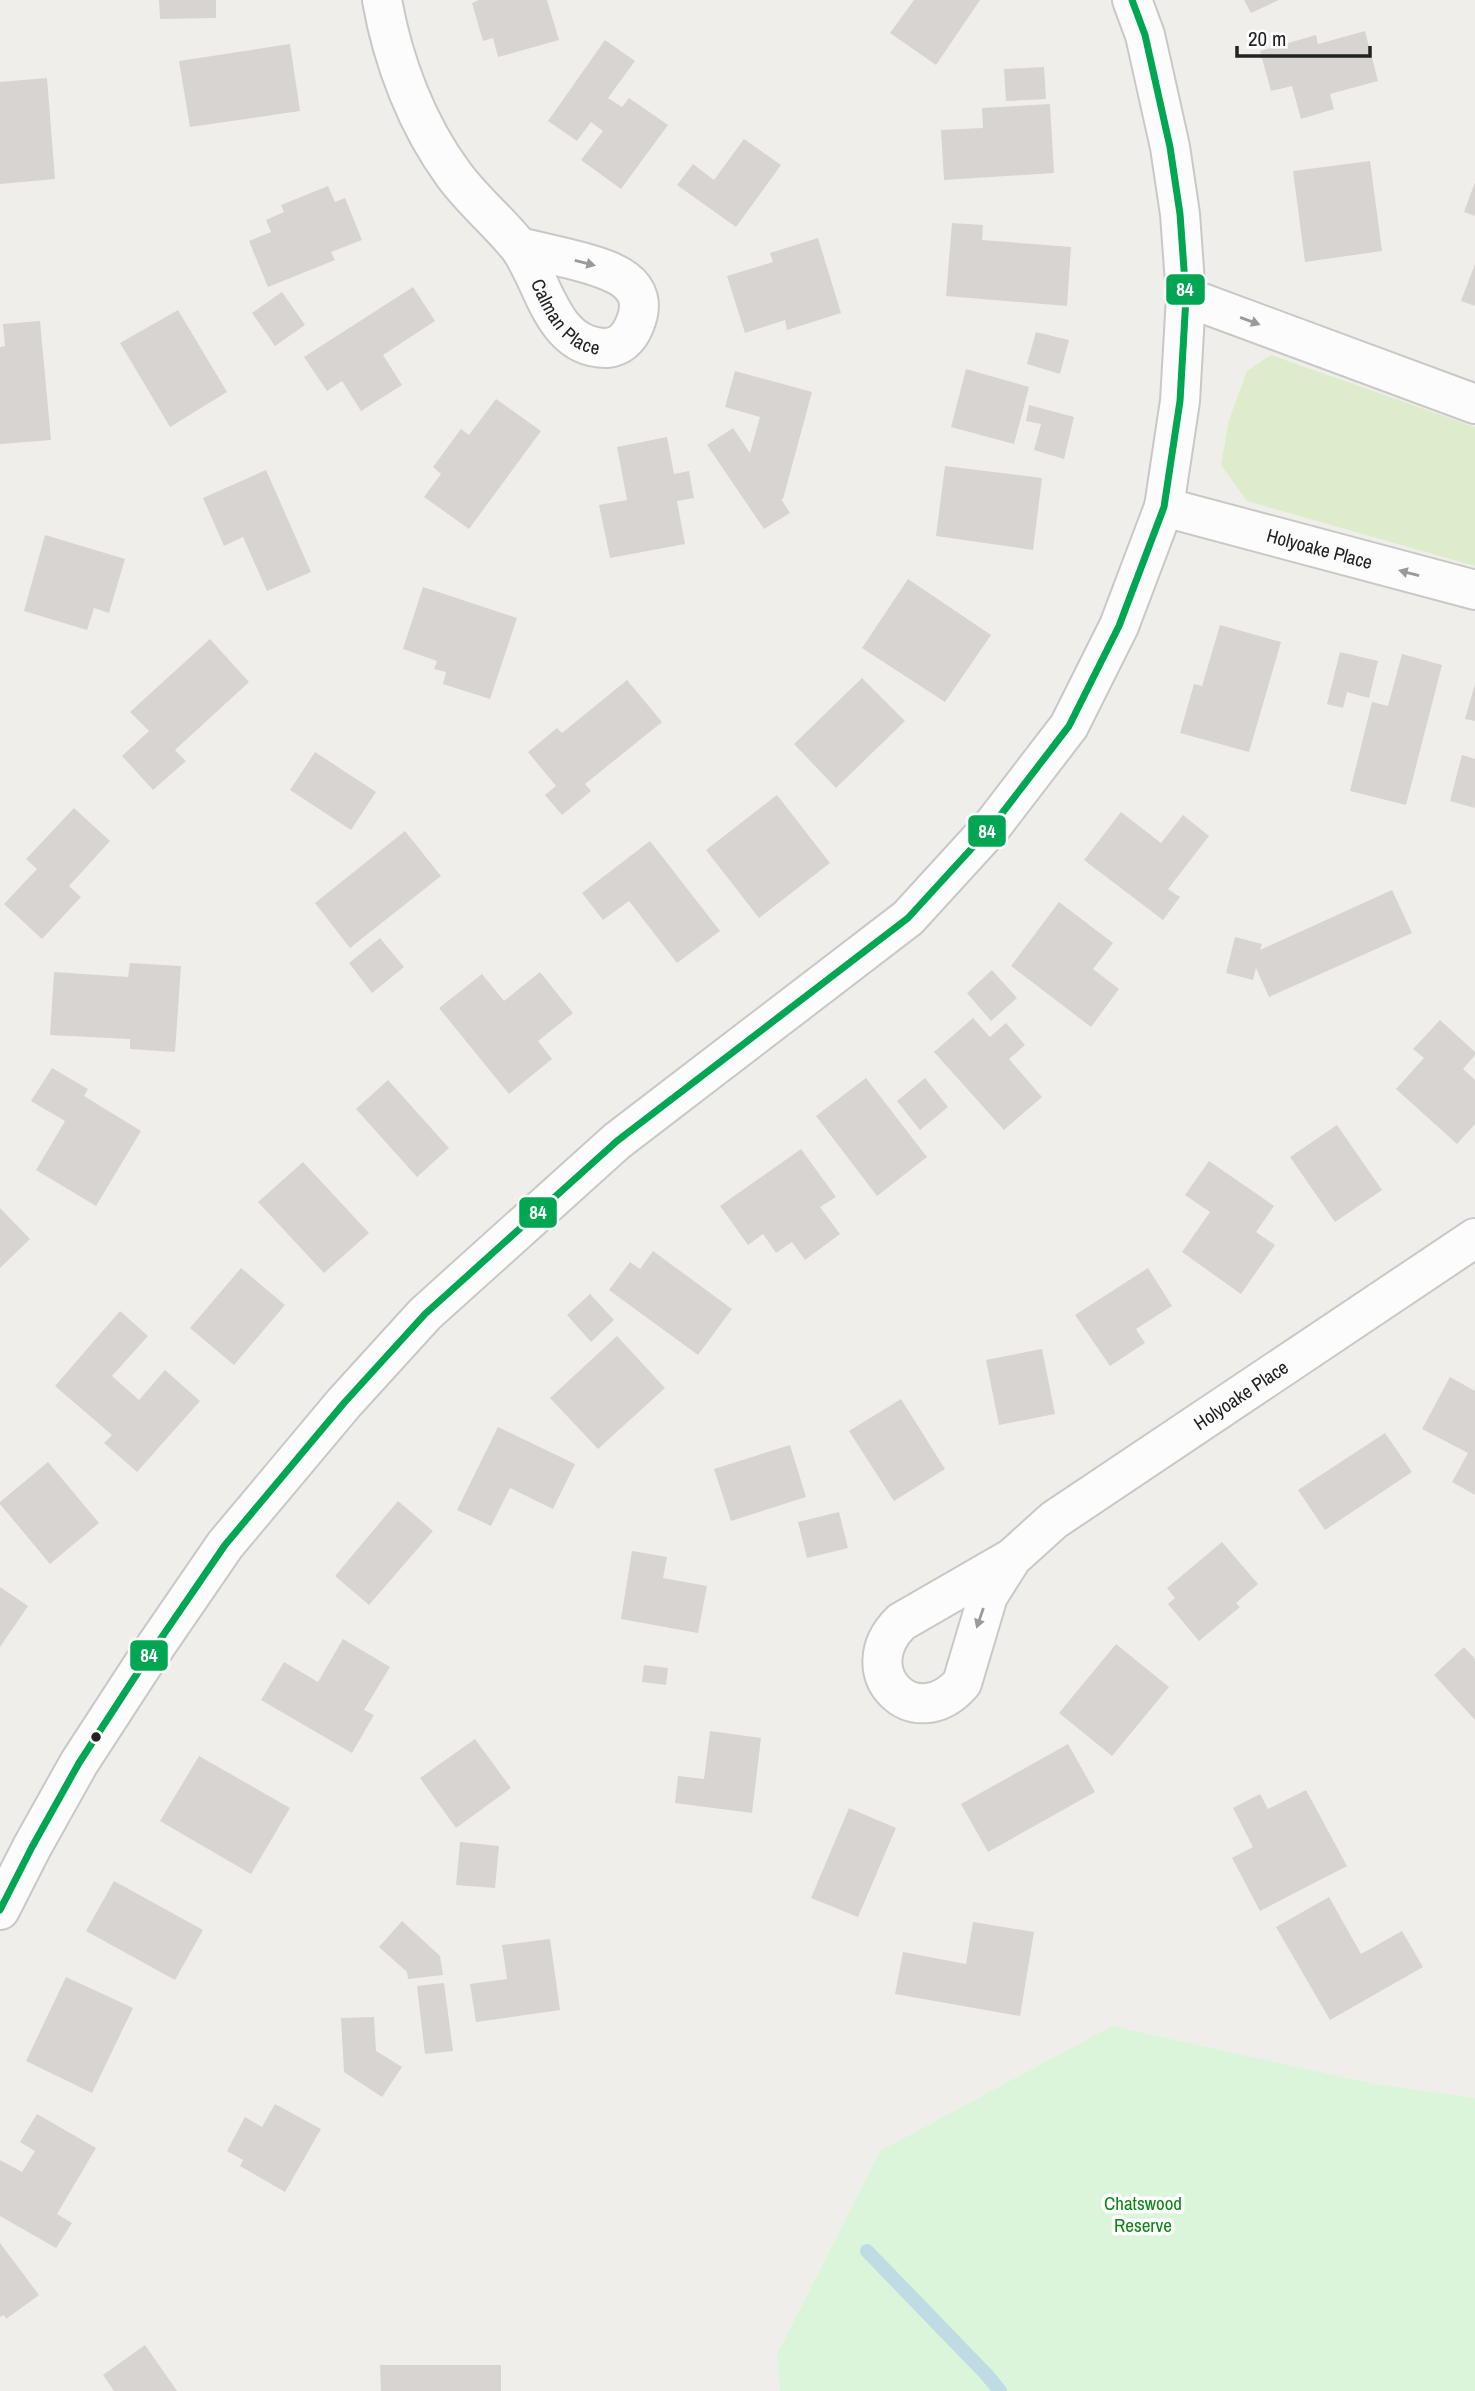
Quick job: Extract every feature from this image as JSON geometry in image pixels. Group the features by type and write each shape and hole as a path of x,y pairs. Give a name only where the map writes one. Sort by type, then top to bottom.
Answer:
{"street":[{"path":"382,0 395,52 428,136 455,176 486,214 519,247"},
{"path":"0,1910 79,1763 225,1545 344,1404 425,1314 617,1141 908,918 993,825 1069,726 1119,626 1164,507 1180,401 1186,297 1180,214 1170,147 1145,35 1132,0"},
{"path":"1186,297 1475,404"},
{"name":"Holyoake Place","path":"1164,507 1475,590"},
{"name":"Holyoake Place","path":"1012,1558 1054,1520 1475,1238"}],"green space":[{"path":"1271,355 1475,427 1475,566 1247,501 1221,465 1229,420 1247,371"},
{"name":"Chatswood Reserve","path":"1112,2026 1374,2084 1475,2098 1475,2391 780,2391 777,2355 880,2151"}],"building":[{"path":"159,0 216,0 216,18 160,19"},
{"path":"479,0 547,0 559,40 498,57 493,38 483,41 472,3"},
{"path":"914,0 980,0 936,65 890,33"},
{"path":"1244,0 1279,0 1251,13"},
{"path":"1365,31 1378,81 1330,94 1334,109 1301,119 1292,86 1271,91 1260,51 1316,35 1318,44"},
{"path":"605,40 635,61 608,98 622,107 629,98 668,125 621,189 581,160 603,131 591,122 577,141 548,121"},
{"path":"290,44 300,111 190,127 179,61"},
{"path":"1044,67 1046,99 1006,101 1004,69"},
{"path":"47,78 55,179 0,184 0,82"},
{"path":"1050,104 1054,173 944,180 941,130 983,128 982,108"},
{"path":"744,139 781,165 736,227 677,185 693,164 714,180"},
{"path":"1370,161 1382,251 1305,262 1293,171"},
{"path":"1475,182 1475,216 1464,212"},
{"path":"328,186 335,202 345,198 362,240 331,252 335,260 268,287 249,241 271,232 266,220 284,212 281,205"},
{"path":"952,223 983,225 982,240 1071,247 1067,306 946,296"},
{"path":"818,238 841,313 787,330 785,320 745,333 727,276 773,262 770,253"},
{"path":"1475,264 1475,306 1461,301"},
{"path":"413,287 435,321 383,355 402,385 361,411 342,381 327,391 304,357"},
{"path":"282,292 305,325 275,346 252,313"},
{"path":"178,310 227,392 170,427 120,343"},
{"path":"40,321 51,440 0,444 0,347 5,346 3,324"},
{"path":"1036,332 1069,340 1060,374 1027,364"},
{"path":"966,369 1029,387 1014,444 951,427"},
{"path":"735,371 812,392 781,499 790,513 764,529 707,445 733,428 750,453 760,417 725,407"},
{"path":"496,399 541,431 469,529 424,497 441,474 433,467 461,429 469,435"},
{"path":"1029,405 1074,417 1064,459 1034,450 1041,424 1026,421"},
{"path":"667,437 674,474 689,471 694,498 677,501 685,544 610,558 599,505 627,500 617,447"},
{"path":"945,466 1042,478 1033,550 936,536"},
{"path":"266,470 311,572 267,591 243,537 224,546 203,498"},
{"path":"45,535 125,559 109,613 94,608 87,630 24,611"},
{"path":"908,579 991,635 945,702 862,648"},
{"path":"423,587 517,618 490,699 443,684 446,672 434,669 437,661 403,649"},
{"path":"1220,625 1281,642 1249,752 1180,733 1194,684 1202,686"},
{"path":"210,639 249,682 175,750 186,761 153,790 122,756 149,731 130,712"},
{"path":"1340,652 1378,661 1369,698 1347,692 1343,708 1327,704"},
{"path":"1402,654 1442,665 1406,805 1350,791 1372,702 1388,706"},
{"path":"862,678 905,721 836,788 794,744"},
{"path":"627,680 662,722 585,784 591,791 562,815 545,795 556,786 528,752 557,728 562,733"},
{"path":"1475,684 1475,721 1465,719"},
{"path":"315,752 376,792 351,830 290,790"},
{"path":"1462,755 1475,759 1475,808 1450,801"},
{"path":"777,795 830,863 759,918 706,850"},
{"path":"74,808 110,841 69,886 81,897 42,939 4,904 37,869 26,859"},
{"path":"1121,812 1161,843 1183,815 1209,836 1168,889 1180,897 1163,920 1084,860"},
{"path":"405,831 441,876 350,948 315,903"},
{"path":"650,841 720,931 677,963 629,901 603,920 582,893"},
{"path":"1392,890 1412,933 1269,997 1256,968 1253,980 1226,973 1235,937 1262,944 1260,950"},
{"path":"1059,902 1113,943 1093,969 1119,989 1091,1027 1011,966"},
{"path":"380,938 404,967 372,993 349,963"},
{"path":"130,963 181,966 175,1052 130,1049 130,1039 50,1035 54,972 128,977"},
{"path":"992,970 1017,998 991,1021 967,993"},
{"path":"540,972 573,1013 538,1041 552,1059 509,1094 439,1008 482,974 504,1001"},
{"path":"973,1018 990,1037 1006,1023 1025,1045 1009,1059 1042,1097 1004,1130 934,1052"},
{"path":"1440,1020 1475,1052 1463,1069 1475,1080 1475,1124 1457,1144 1396,1089 1424,1058 1413,1049"},
{"path":"52,1068 88,1089 84,1096 141,1131 96,1206 36,1170 65,1121 31,1101"},
{"path":"866,1078 927,1157 877,1196 816,1116"},
{"path":"925,1078 948,1107 920,1130 897,1101"},
{"path":"388,1080 449,1148 417,1177 356,1109"},
{"path":"1337,1125 1382,1190 1335,1222 1290,1157"},
{"path":"801,1149 836,1197 820,1207 840,1234 805,1260 792,1242 776,1253 763,1234 748,1245 720,1206"},
{"path":"1209,1161 1274,1206 1256,1232 1275,1245 1241,1294 1182,1252 1210,1212 1185,1195"},
{"path":"303,1162 369,1233 324,1273 258,1202"},
{"path":"0,1208 30,1239 0,1268"},
{"path":"653,1251 732,1309 698,1355 609,1290 630,1262 640,1269"},
{"path":"241,1268 285,1305 234,1365 190,1328"},
{"path":"1148,1268 1172,1306 1136,1329 1145,1343 1110,1366 1075,1315"},
{"path":"590,1294 614,1320 591,1342 567,1315"},
{"path":"120,1311 148,1336 112,1376 139,1400 165,1370 200,1401 137,1472 104,1443 112,1435 55,1386"},
{"path":"617,1336 665,1388 598,1449 550,1398"},
{"path":"1042,1349 1055,1414 999,1425 986,1360"},
{"path":"1450,1377 1475,1391 1475,1495 1452,1482 1468,1453 1422,1429"},
{"path":"901,1399 945,1469 894,1501 849,1431"},
{"path":"498,1427 575,1464 553,1509 510,1488 491,1526 457,1510"},
{"path":"1385,1433 1412,1472 1325,1530 1298,1490"},
{"path":"790,1445 806,1497 731,1521 714,1469"},
{"path":"48,1462 99,1523 50,1564 0,1504"},
{"path":"398,1501 433,1531 369,1605 335,1576"},
{"path":"839,1512 848,1548 807,1558 798,1522"},
{"path":"1222,1542 1258,1584 1236,1603 1240,1607 1199,1641 1168,1604 1175,1598 1167,1588"},
{"path":"632,1551 667,1557 663,1578 707,1586 698,1633 621,1619"},
{"path":"0,1587 28,1606 0,1647"},
{"path":"343,1639 390,1667 364,1710 374,1715 352,1753 261,1700 284,1662 318,1682"},
{"path":"1116,1644 1169,1687 1112,1756 1059,1713"},
{"path":"1464,1647 1475,1659 1475,1720 1434,1675"},
{"path":"644,1665 668,1668 666,1685 642,1682"},
{"path":"710,1731 761,1738 752,1813 675,1803 678,1776 704,1779"},
{"path":"475,1739 511,1788 456,1828 420,1778"},
{"path":"1068,1744 1095,1792 988,1852 961,1804"},
{"path":"199,1756 290,1808 251,1874 160,1821"},
{"path":"1306,1790 1347,1866 1260,1911 1232,1858 1253,1847 1233,1808 1260,1794 1268,1809"},
{"path":"849,1808 896,1828 858,1917 811,1898"},
{"path":"460,1842 499,1846 495,1888 456,1885"},
{"path":"114,1881 203,1930 175,1980 86,1931"},
{"path":"1329,1897 1361,1954 1402,1931 1423,1967 1330,2020 1276,1927"},
{"path":"402,1921 440,1956 443,1975 408,1979 407,1972 379,1947"},
{"path":"973,1922 1034,1932 1020,2016 895,1994 903,1952 966,1964"},
{"path":"550,1939 560,2010 476,2022 470,1984 507,1979 502,1945"},
{"path":"66,1977 133,2008 92,2093 26,2061"},
{"path":"444,1983 453,2051 425,2054 417,1986"},
{"path":"374,2017 376,2051 402,2067 382,2097 344,2072 341,2018"},
{"path":"275,2104 321,2129 285,2192 240,2166 243,2160 227,2151 245,2117 262,2127"},
{"path":"37,2114 96,2148 57,2214 72,2223 56,2248 0,2216 0,2160 22,2172 35,2151 20,2142"},
{"path":"0,2243 39,2295 6,2319 4,2315 0,2317"},
{"path":"145,2345 177,2391 114,2391 103,2375"},
{"path":"380,2365 501,2365 501,2391 381,2391"}],"waterway":[{"path":"867,2251 1000,2391"}],"transit line":[{"name":"84","path":"0,1910 79,1763 142,1666 225,1545 344,1403 425,1314 617,1141 908,918 993,825 1069,726 1119,626 1164,507 1180,401 1186,297 1180,214 1170,147 1145,35 1132,0"}]}
